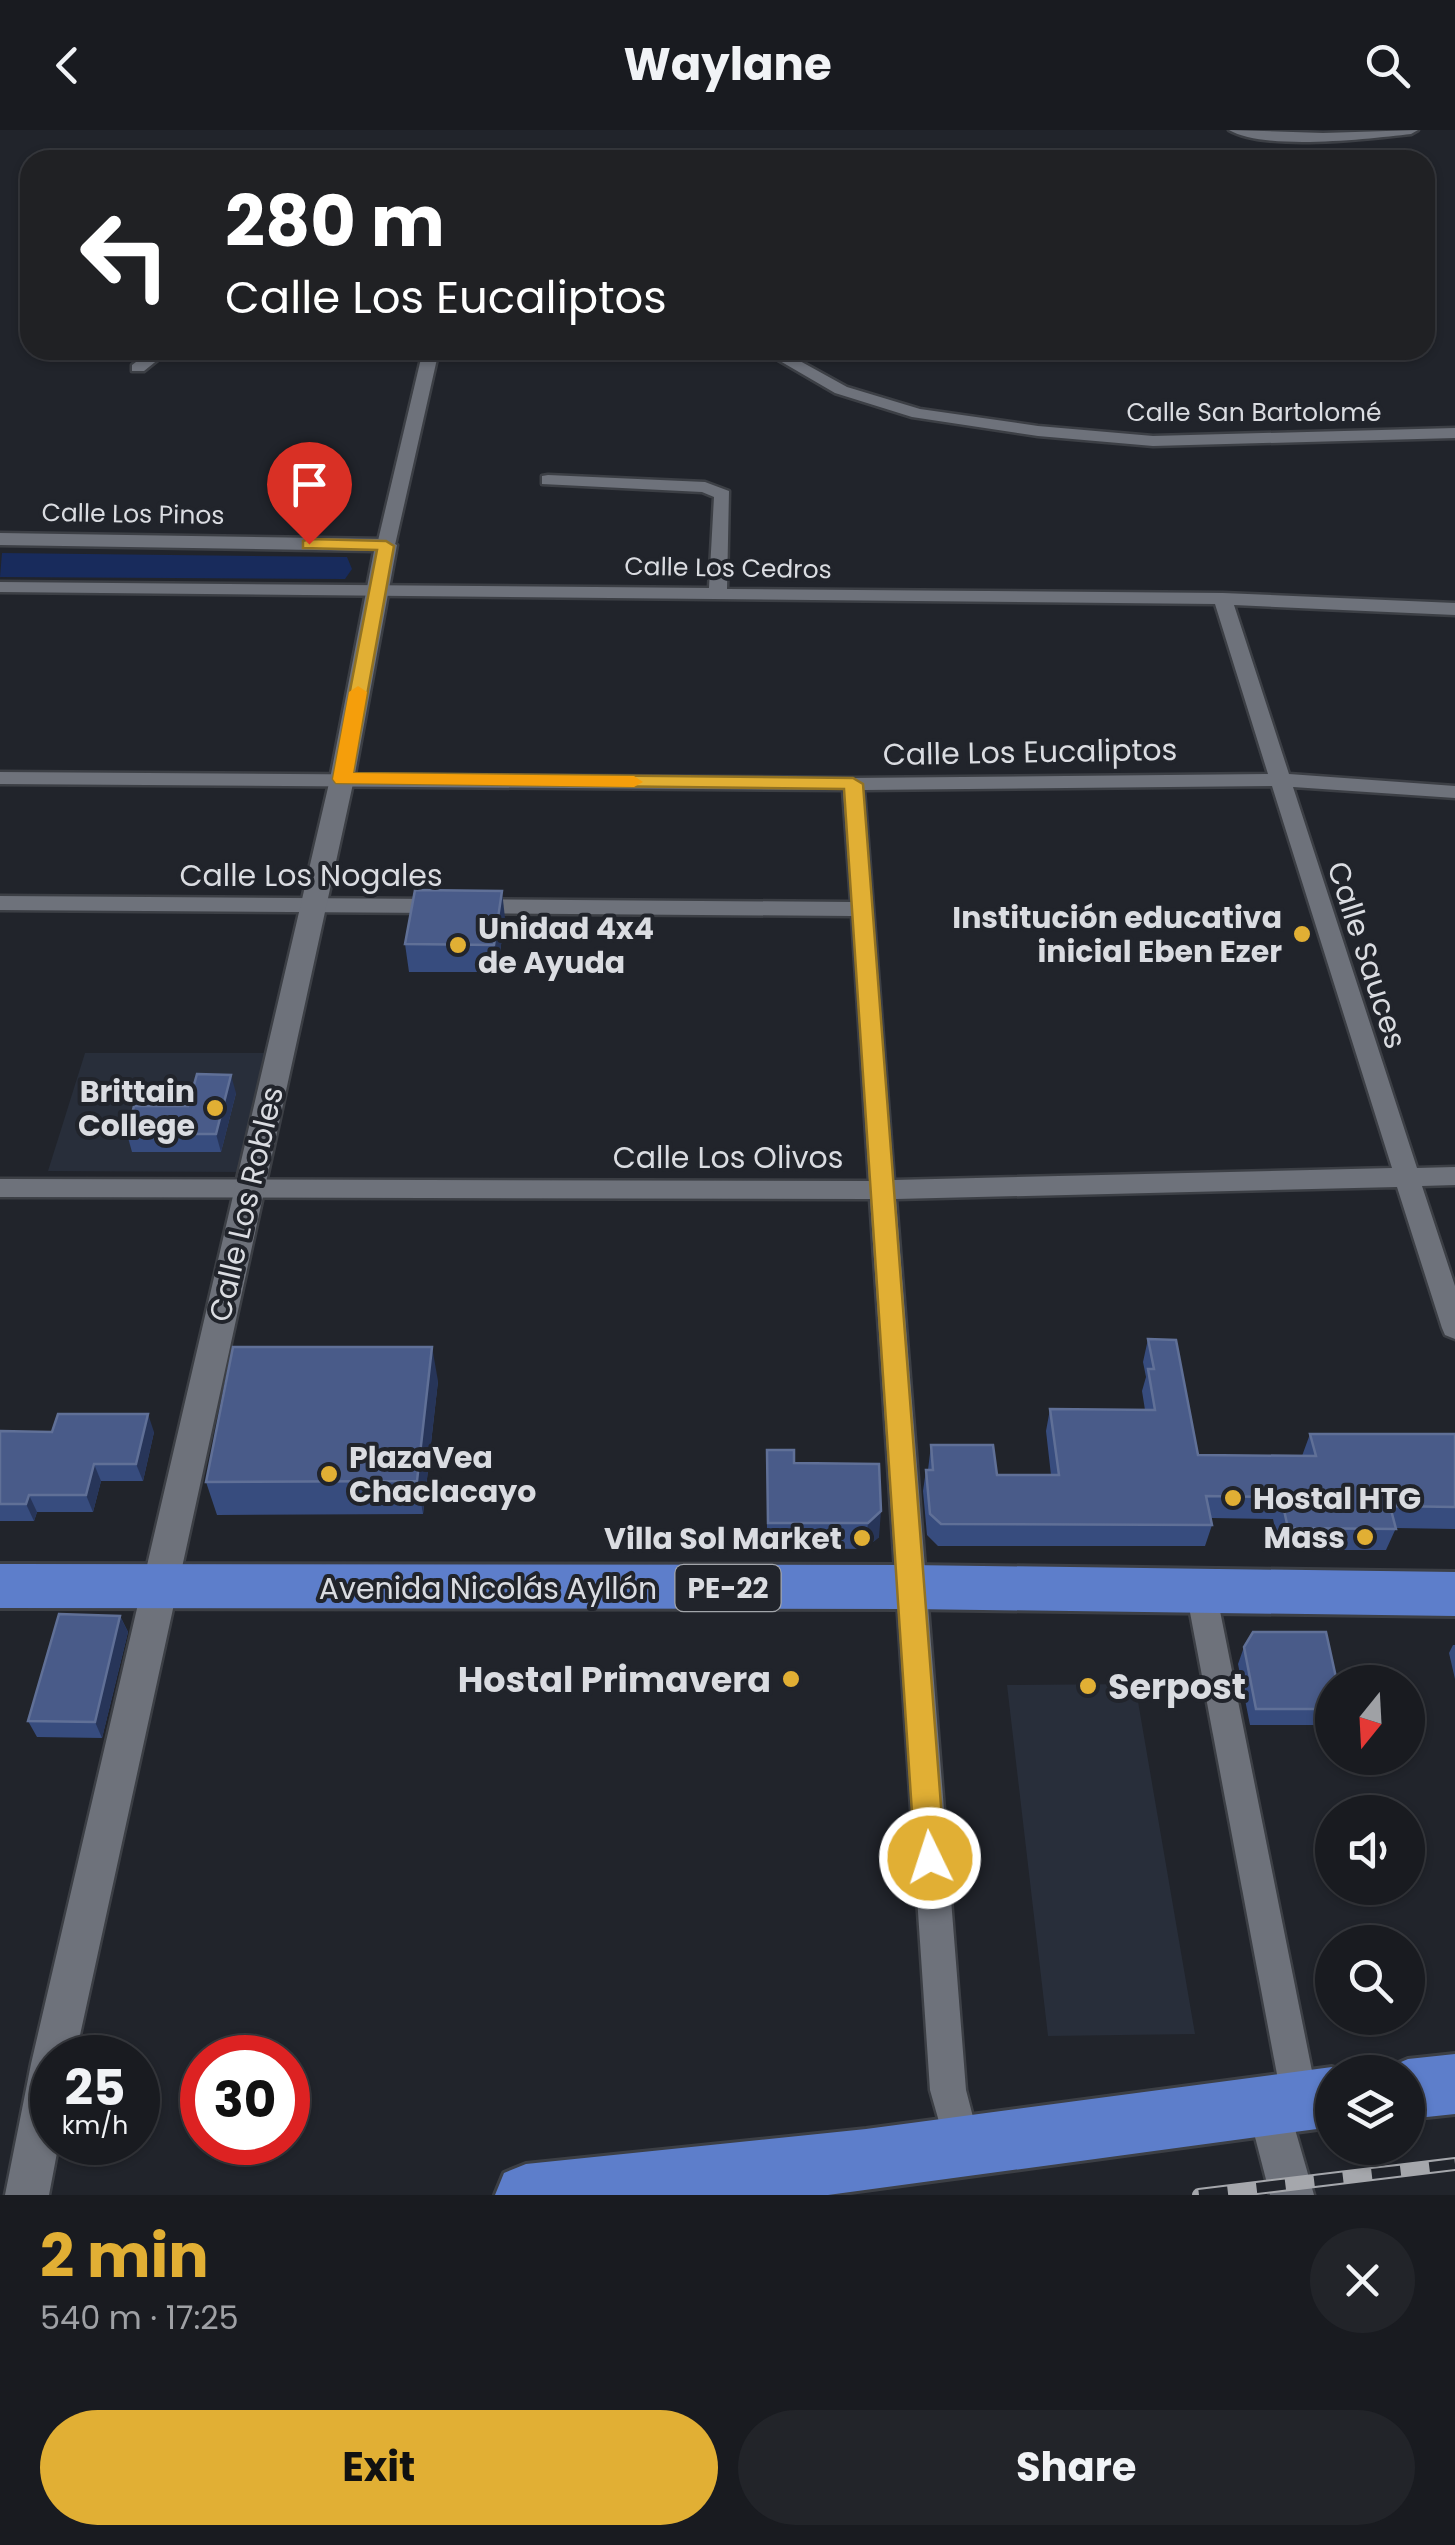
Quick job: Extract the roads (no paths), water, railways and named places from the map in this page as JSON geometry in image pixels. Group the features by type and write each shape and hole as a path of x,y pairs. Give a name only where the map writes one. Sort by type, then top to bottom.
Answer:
{"highway":[{"name":"Avenida Nicolás Ayllón","path":"0,1586 910,1587 1455,1594"},
{"path":"1425,2087 1455,2084"},
{"path":"526,2195 866,2160 1300,2101"}],"street":[{"path":"1236,130 1339,138 1411,130"},
{"path":"138,368 149,360"},
{"name":"Calle Los Robles","path":"59,2035 342,779 376,588 430,360"},
{"name":"Calle San Bartolomé","path":"787,360 842,390 918,414 1038,431 1153,441 1455,433"},
{"path":"548,480 705,487 723,495 718,592"},
{"name":"Calle Los Pinos","path":"0,539 386,546"},
{"name":"Calle Los Cedros","path":"0,587 1222,599 1455,609"},
{"name":"Calle Sauces","path":"1222,599 1455,1328"},
{"name":"Calle Los Eucaliptos","path":"0,778 853,784 1280,780 1455,792"},
{"path":"853,784 948,2090 962,2144"},
{"name":"Calle Los Nogales","path":"0,903 862,908"},
{"name":"Calle Los Olivos","path":"0,1188 884,1190 1455,1176"},
{"path":"1201,1591 1300,2101 1292,2195"},
{"name":"Calle Los Robles","path":"27,2195 33,2165"}],"railway":[{"path":"1199,2195 1455,2164"}],"place":[{"name":"Institución educativa inicial Eben Ezer","path":"1302,934"},
{"name":"Unidad 4x4 de Ayuda","path":"458,945"},
{"name":"Brittain College","path":"215,1108"},
{"name":"PlazaVea Chaclacayo","path":"329,1474"},
{"name":"Hostal HTG","path":"1233,1498"},
{"name":"Mass","path":"1365,1537"},
{"name":"Villa Sol Market","path":"862,1538"},
{"name":"Hostal Primavera","path":"791,1679"},
{"name":"Serpost","path":"1088,1686"}]}
